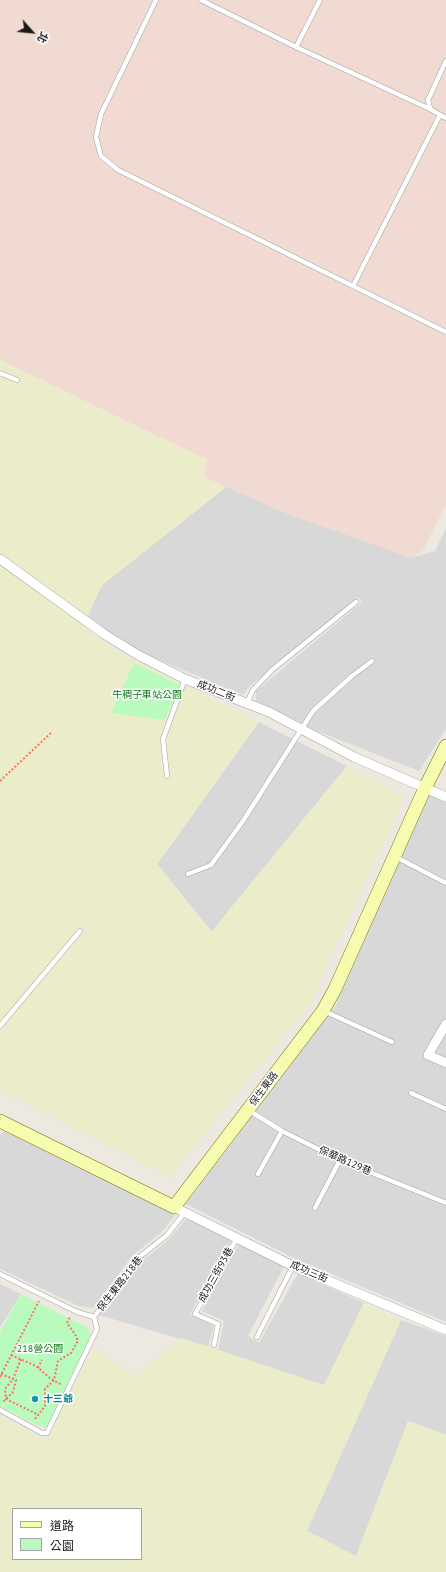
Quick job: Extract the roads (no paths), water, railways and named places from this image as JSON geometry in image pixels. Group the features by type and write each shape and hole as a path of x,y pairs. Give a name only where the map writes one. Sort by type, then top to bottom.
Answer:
{"street":[{"name":"成功二街","path":"0,559 104,634 138,655 185,679 269,712 354,757 446,797"},
{"name":"保生東路","path":"179,1210 248,1110 323,1011 335,989 425,788 446,746"},
{"path":"446,1024 428,1055 446,1063"},
{"path":"2,1123 179,1210"},
{"name":"成功三街","path":"179,1210 293,1266 446,1330"}],"lane":[{"path":"156,0 101,114 96,137 101,156 118,170 446,332"},
{"path":"201,0 446,118"},
{"path":"296,47 320,0"},
{"path":"430,109 428,100 446,61"},
{"path":"353,286 440,115"},
{"path":"0,373 17,380"},
{"path":"247,703 253,690 272,670 356,602"},
{"path":"188,874 211,865 242,821 313,711 352,676 372,661"},
{"path":"167,776 163,739 185,679"},
{"path":"394,856 446,883"},
{"path":"0,1026 80,931"},
{"path":"323,1011 392,1042"},
{"path":"411,1093 446,1109"},
{"name":"保華路129巷","path":"248,1110 282,1131 340,1160 446,1203"},
{"path":"258,1174 282,1131"},
{"path":"315,1208 340,1160"},
{"name":"保生東路218巷","path":"0,1274 74,1311 94,1317 138,1258 167,1235 179,1210"},
{"name":"成功三街93巷","path":"214,1345 218,1324 195,1314 237,1238"},
{"path":"257,1337 293,1266"},
{"path":"0,1409 42,1433 46,1433 98,1329 94,1317"}],"place":[{"name":"十三爺","path":"35,1399"}],"park label":[{"name":"牛稠子車站公園","path":"147,695"},
{"name":"218營公園","path":"40,1349"}]}
